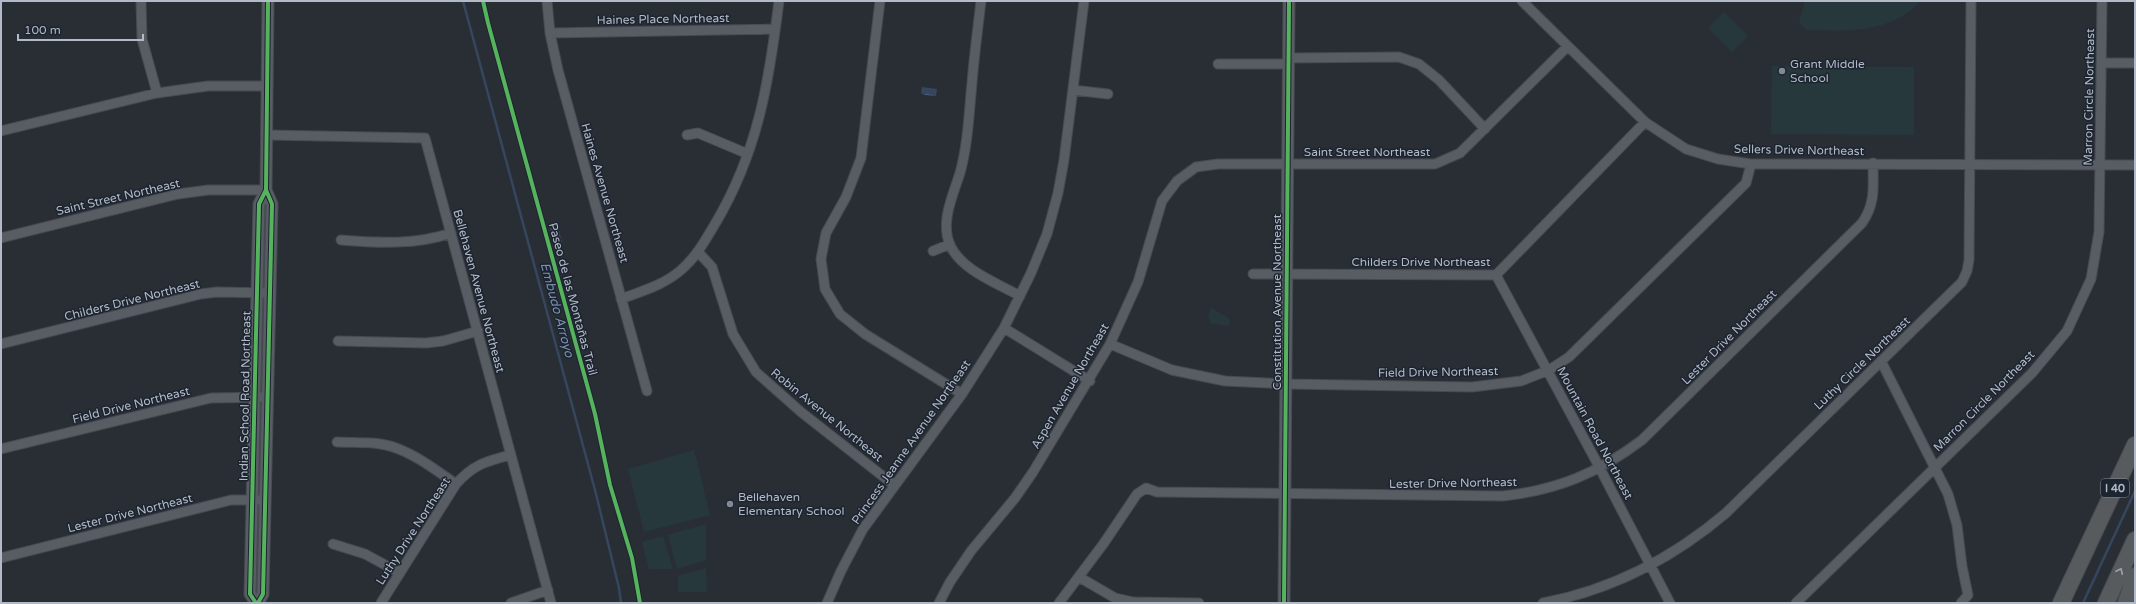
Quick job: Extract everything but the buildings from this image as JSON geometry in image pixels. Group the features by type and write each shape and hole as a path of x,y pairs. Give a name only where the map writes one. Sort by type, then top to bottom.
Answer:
{"highway":[{"name":"I 40","path":"2061,603 2135,445"},
{"path":"2054,603 2095,531"},
{"path":"2106,603 2135,540"},
{"path":"2126,603 2135,576"}],"street":[{"path":"141,1 142,39 157,93"},
{"name":"Indian School Road Northeast","path":"266,190 259,204 254,397 250,594 257,603 263,594 272,204 266,190 268,1"},
{"name":"Haines Avenue Northeast","path":"547,1 550,33 558,70 647,391"},
{"path":"621,299 650,288 670,278 698,252 729,201 748,154 766,93 778,1"},
{"path":"880,1 861,158 846,197 826,233 821,259 825,289 840,314 865,334 962,394"},
{"path":"981,1 968,126 960,171 949,208 947,225 950,244 960,259 977,272 1020,296"},
{"name":"Princess Jeanne Avenue Northeast","path":"830,602 853,546 894,485 962,394 1004,328 1048,234 1064,160 1084,1"},
{"name":"Constitution Avenue Northeast","path":"1284,603 1289,1"},
{"name":"Sellers Drive Northeast","path":"1522,1 1567,47 1645,122 1686,149 1718,159 1751,164 1873,163 2135,165"},
{"name":"Luthy Circle Northeast","path":"1542,603 1597,589 1650,566 1700,536 1726,514 1962,282 1967,271 1969,260 1971,1"},
{"name":"Marron Circle Northeast","path":"1796,603 2032,373 2066,331 2091,279 2098,232 2102,1"},
{"name":"Haines Place Northeast","path":"550,33 775,29"},
{"name":"Saint Street Northeast","path":"1288,164 1435,164 1460,153 1567,47"},
{"path":"1218,64 1400,58 1419,64 1439,80 1485,129"},
{"path":"2101,63 2135,63"},
{"path":"1,132 157,93 208,86 268,86"},
{"path":"1073,90 1108,94"},
{"name":"Childers Drive Northeast","path":"1253,274 1496,275 1645,122"},
{"path":"687,135 698,133 748,154"},
{"name":"Bellehaven Avenue Northeast","path":"267,135 425,138 551,603"},
{"name":"Lester Drive Northeast","path":"1059,603 1137,494 1146,488 1157,492 1285,495 1503,496 1544,490 1581,478 1600,468 1642,440 1862,223 1870,211 1873,195 1873,163"},
{"name":"Aspen Avenue Northeast","path":"939,603 950,582 972,551 1015,498 1033,472 1090,381 1110,344 1138,282 1162,201 1177,181 1196,167 1218,164 1288,164"},
{"name":"Field Drive Northeast","path":"1110,344 1172,370 1225,381 1287,384 1486,386 1521,381 1549,370 1569,357 1586,342 1746,183 1751,164"},
{"name":"Saint Street Northeast","path":"1,238 178,194 208,190 266,190"},
{"path":"341,240 413,241 433,239 451,233"},
{"path":"933,251 950,244"},
{"name":"Robin Avenue Northeast","path":"698,252 712,267 733,334 756,372 801,412 894,485"},
{"name":"Mountain Road Northeast","path":"1496,275 1549,370 1670,603"},
{"name":"Childers Drive Northeast","path":"1,344 201,294 217,292 270,293"},
{"path":"1004,328 1090,381"},
{"path":"338,341 426,343 442,341 478,331"},
{"path":"1882,361 1948,494 1957,525 1962,566 1968,595 1961,603"},
{"name":"Field Drive Northeast","path":"1,449 211,398 268,396"},
{"path":"337,442 375,443 396,448 420,460 456,484"},
{"name":"Luthy Drive Northeast","path":"381,603 456,484 467,472 480,463 510,455"},
{"name":"Lester Drive Northeast","path":"1,558 232,500 265,500"},
{"path":"333,544 365,554 400,573"},
{"path":"1079,577 1115,598 1133,602 1199,603"},
{"path":"511,603 548,590"}],"shaded area":[{"path":"1805,1 1921,1 1908,12 1895,20 1881,25 1837,31 1806,30 1799,22"},
{"path":"1724,12 1748,36 1732,52 1708,28"},
{"path":"1772,66 1914,67 1914,135 1771,134"},
{"path":"1211,308 1229,318 1230,324 1228,326 1211,323 1208,315"},
{"path":"694,450 710,515 644,532 628,469"},
{"path":"706,524 706,560 677,569 668,535"},
{"path":"663,536 673,569 649,569 642,542"},
{"path":"706,568 707,592 678,592 678,576"}],"water":[{"path":"922,87 937,89 936,96 924,95 921,93"},
{"path":"558,227 562,242 554,244 550,228"}],"waterway":[{"name":"Embudo Arroyo","path":"463,1 595,490 619,588 621,603"},
{"path":"2083,603 2135,491"}],"cycle path":[{"path":"258,603 263,594 272,204 266,190 268,1"},
{"name":"Paseo de las Montañas Trail","path":"483,1 595,414 610,485 632,558 640,603"},
{"path":"1284,603 1289,1"},
{"path":"256,603 250,594 259,204 266,190"}],"place":[{"name":"Grant Middle School","path":"1782,71"},
{"name":"Bellehaven Elementary School","path":"730,504"}]}
